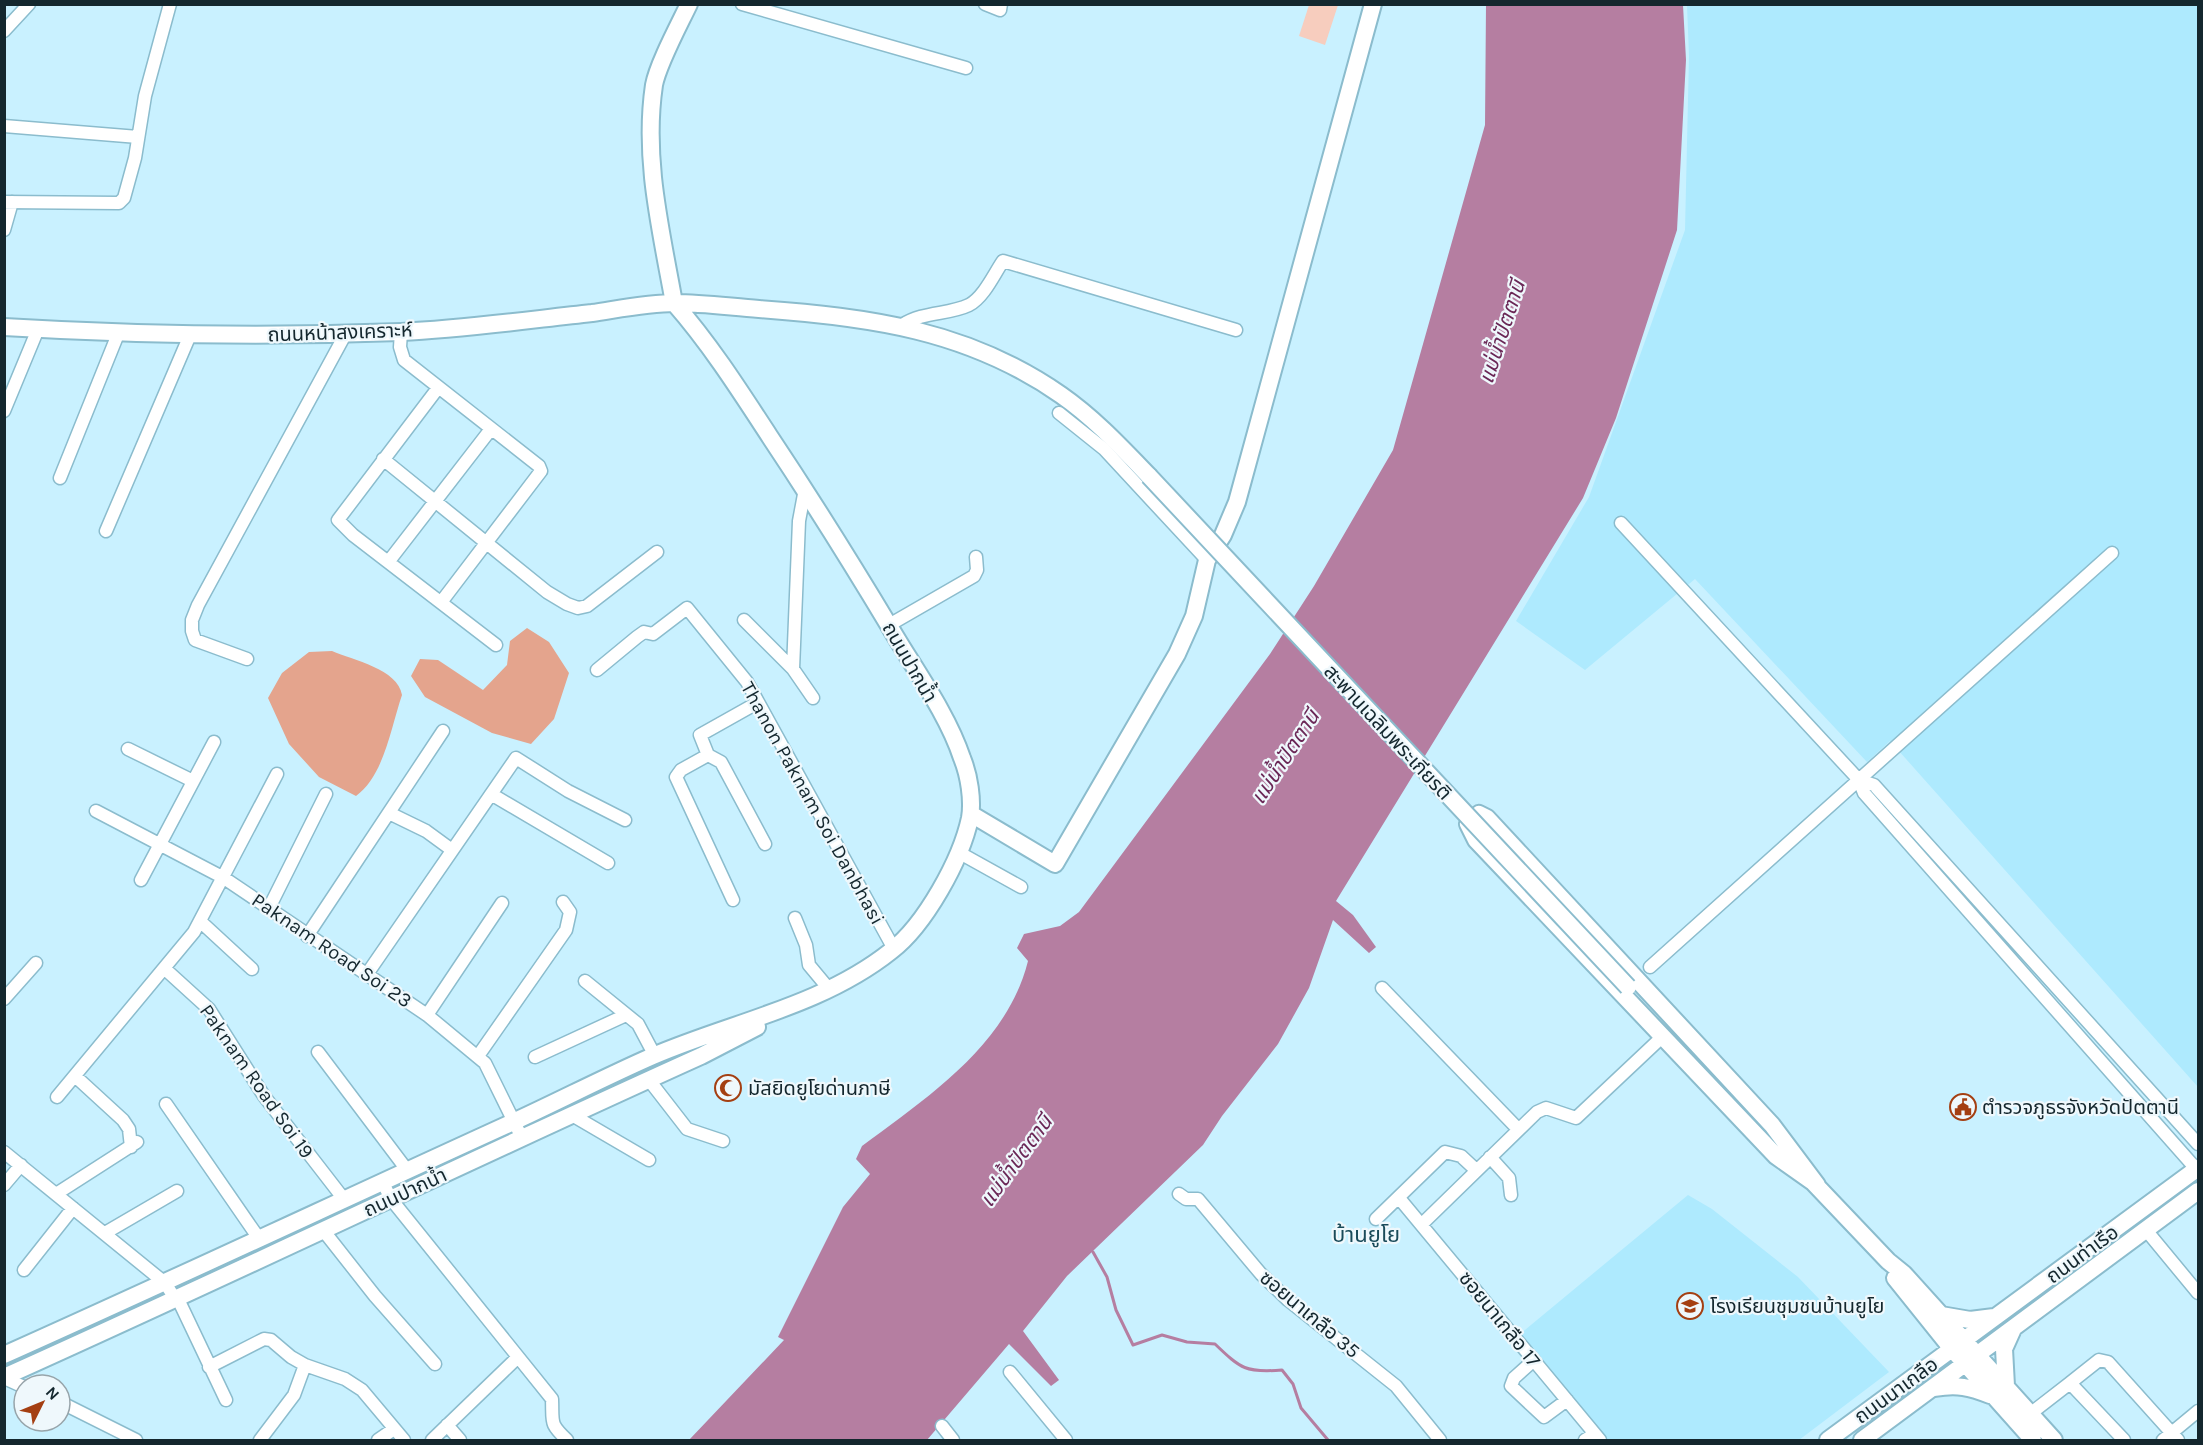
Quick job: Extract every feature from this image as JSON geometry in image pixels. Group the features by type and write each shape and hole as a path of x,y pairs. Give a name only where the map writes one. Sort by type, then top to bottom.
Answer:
{"street":[{"path":"4,31 29,4"},
{"path":"4,230 8,202 119,203 124,198 145,96 170,4"},
{"path":"674,303 651,171 650,136 655,82 689,4"},
{"path":"742,4 966,68"},
{"path":"985,4 999,10 1001,4"},
{"path":"971,814 1055,864 1177,654 1194,616 1207,560 1223,534 1237,502 1373,4"},
{"path":"4,126 138,137"},
{"path":"902,325 916,316 968,305 978,298 1003,261 1236,330"},
{"name":"ถนนหน้าสงเคราะห์","path":"4,327 118,334 190,335 401,332 478,326 674,303 795,312 902,325"},
{"name":"ถนนปากน้ำ","path":"4,1355 260,1240 343,1198 655,1056 829,989 864,971 894,949 933,901 958,852 971,814 968,778 957,745 889,625 805,489 705,342 674,303"},
{"name":"สะพานเฉลิมพระเกียรติ","path":"902,325 942,336 981,351 1051,388 1107,433 1816,1185"},
{"path":"4,411 38,328"},
{"path":"401,332 400,347 404,360 539,466 541,471 442,601"},
{"path":"247,659 195,640 192,631 194,613 346,333"},
{"path":"60,478 118,334"},
{"path":"106,531 190,335"},
{"path":"438,388 338,520 496,645"},
{"path":"1059,413 1104,449 1207,560"},
{"path":"389,561 491,429"},
{"path":"383,459 547,592 578,608 587,606 657,552"},
{"path":"793,669 800,521 805,489"},
{"path":"1621,523 1858,780 1864,793 2198,1169"},
{"path":"1650,967 2112,554"},
{"path":"889,625 974,576 977,570 976,557"},
{"name":"Thanon Paknam Soi Danbhasi","path":"597,670 644,632 653,634 687,608 747,682 894,949"},
{"path":"744,620 793,669 813,698"},
{"path":"757,703 700,735 708,755 721,762 765,844"},
{"path":"307,936 442,732"},
{"path":"141,880 214,742"},
{"path":"129,750 193,781"},
{"path":"708,755 677,772 676,777 733,900"},
{"path":"368,974 514,761 520,758 568,790 625,820"},
{"path":"57,1097 165,969 201,922 277,774"},
{"path":"1858,780 1874,785 2199,1144"},
{"path":"269,908 326,794"},
{"path":"491,794 608,863"},
{"name":"Paknam Road Soi 23","path":"96,811 224,878 427,1015 478,1056 489,1068 522,1138"},
{"path":"389,813 426,831 452,850"},
{"path":"1816,1185 1776,1156 1661,1038 1476,840 1468,824 1474,817 1479,814 1487,818 1772,1125 1816,1185 1888,1261 1897,1281 1937,1320 2000,1391 2033,1440"},
{"path":"958,852 1021,887"},
{"path":"478,1056 566,930 570,912 562,902"},
{"path":"427,1015 502,903"},
{"path":"795,918 806,945 809,965 829,989"},
{"path":"201,922 252,969"},
{"path":"4,999 36,963"},
{"name":"Paknam Road Soi 19","path":"165,969 210,1009 264,1096 343,1198"},
{"path":"585,981 645,1034 655,1056"},
{"path":"1382,988 1518,1129"},
{"name":"ถนนปากน้ำ","path":"4,1377 701,1056 802,1001"},
{"path":"536,1057 626,1015"},
{"path":"1422,1224 1542,1108 1576,1118 1661,1038"},
{"path":"318,1052 406,1170"},
{"path":"56,1194 134,1144 123,1120 75,1076"},
{"path":"649,1080 687,1129 723,1141"},
{"path":"166,1104 260,1240"},
{"path":"572,1115 649,1160"},
{"path":"4,1152 165,1283 177,1299 226,1400"},
{"path":"1376,1219 1445,1152 1461,1156 1476,1170"},
{"path":"1490,1157 1509,1178 1510,1195"},
{"path":"4,1185 21,1165"},
{"name":"ถนนท่าเรือ","path":"1958,1344 2198,1169"},
{"path":"382,1181 391,1199 552,1400 550,1416 553,1426 567,1440"},
{"path":"105,1233 177,1191"},
{"name":"ถนนท่าเรือ","path":"1971,1359 2199,1191"},
{"name":"ซอยนาเกลือ 35","path":"1179,1194 1186,1199 1198,1199 1261,1274 1288,1300 1396,1386 1440,1440"},
{"name":"ซอยนาเกลือ 17","path":"1399,1198 1567,1400 1593,1438"},
{"path":"24,1270 73,1208"},
{"path":"323,1230 375,1296 435,1364"},
{"path":"2146,1230 2199,1293"},
{"path":"1937,1320 1970,1320 1997,1316"},
{"path":"1918,1374 1931,1350 1937,1320"},
{"path":"2000,1391 2004,1349 2013,1328"},
{"path":"209,1367 264,1339 271,1340 291,1357 305,1365 345,1379 362,1390 404,1440"},
{"name":"ถนนนาเกลือ","path":"1827,1440 1958,1344"},
{"path":"432,1440 518,1357"},
{"name":"ถนนนาเกลือ","path":"1862,1440 1935,1388 1971,1359"},
{"path":"1534,1360 1514,1378 1511,1386 1544,1418 1567,1400"},
{"path":"2031,1413 2099,1360 2106,1360 2171,1438 2199,1411"},
{"path":"260,1440 294,1395 305,1365"},
{"path":"1010,1372 1066,1440"},
{"path":"2070,1383 2124,1440"},
{"path":"1935,1388 1954,1385 2000,1391 2031,1413 2054,1440"},
{"path":"72,1408 136,1440"},
{"path":"447,1425 460,1440"},
{"path":"942,1426 953,1440"},
{"path":"378,1440 394,1429"}],"shaded area":[{"path":"1309,5 1338,5 1325,45 1299,36"},
{"path":"1687,5 2198,5 2198,1087 1890,741 1867,762 1695,579 1585,670 1516,621 1589,497 1685,230 1689,56"},
{"path":"527,628 549,642 569,673 554,719 531,744 492,733 425,697 411,676 420,659 438,660 483,690 507,665 510,641"},
{"path":"332,651 384,672 399,686 402,695 380,764 366,787 356,796 319,777 289,744 268,698 282,673 309,652"},
{"name":"โรงเรียนชุมชนบ้านยูโย","path":"1688,1195 1712,1209 1798,1277 1889,1372 1799,1440 1607,1440 1520,1334"}],"water":[{"name":"แม่น้ำปัตตานี","path":"1486,5 1683,5 1686,60 1677,230 1616,418 1583,498 1336,901 1353,915 1376,947 1369,953 1333,920 1309,988 1278,1044 1222,1116 1203,1145 1067,1276 1023,1331 1059,1380 1051,1386 1009,1344 927,1440 689,1440 784,1340 778,1337 843,1207 870,1174 856,1159 862,1146 938,1088 984,1044 1018,991 1028,961 1017,948 1024,934 1060,926 1079,912 1270,654 1314,586 1393,450 1485,125"}],"waterway":[{"path":"1093,1252 1107,1277 1116,1310 1133,1345 1162,1335 1187,1342 1215,1344 1245,1368 1260,1371 1282,1370 1293,1384 1301,1408 1328,1440"}],"place":[{"name":"มัสยิดยูโยด่านภาษี","path":"728,1088"},
{"name":"ตำรวจภูธรจังหวัดปัตตานี","path":"1963,1107"},
{"name":"โรงเรียนชุมชนบ้านยูโย","path":"1690,1306"}],"district":[{"name":"บ้านยูโย","path":"1366,1234"}]}
